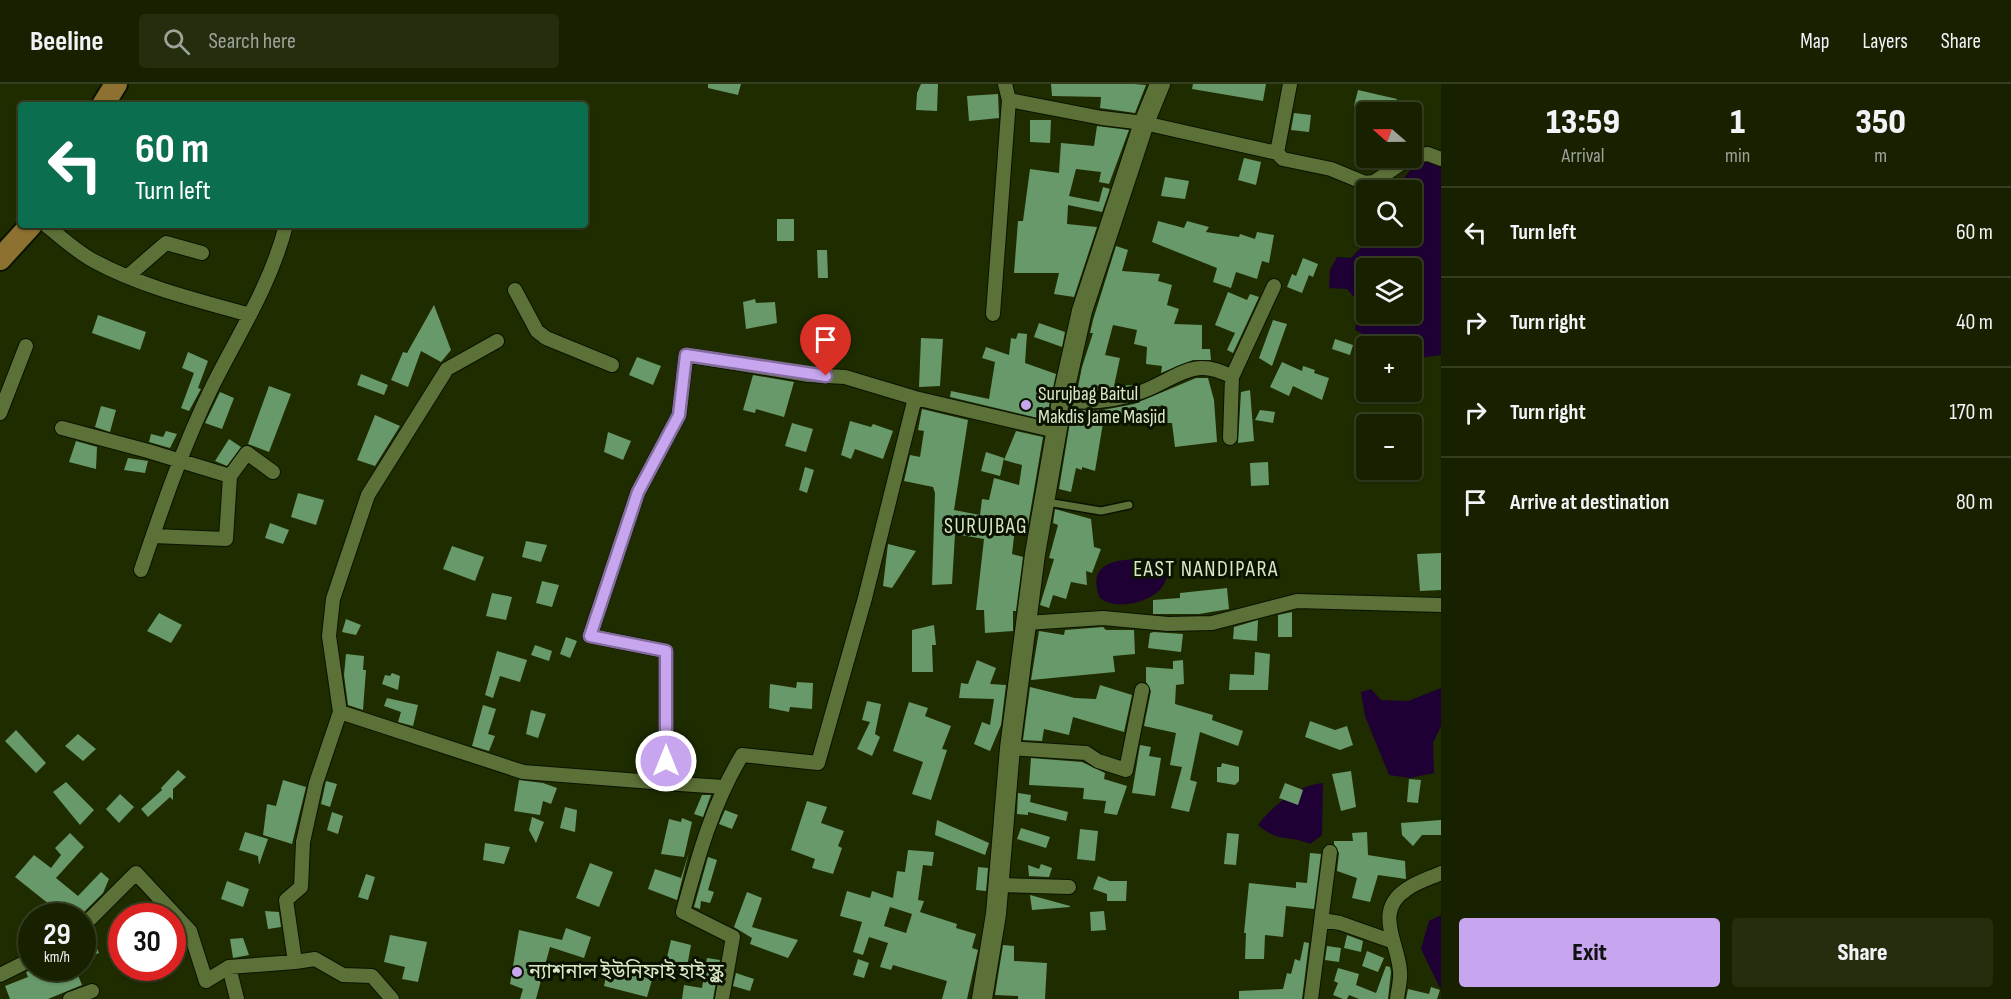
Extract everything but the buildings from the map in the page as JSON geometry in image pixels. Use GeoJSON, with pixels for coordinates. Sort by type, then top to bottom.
{"type":"FeatureCollection","features":[{"type":"Feature","properties":{"kind":"main road"},"geometry":{"type":"LineString","coordinates":[[106,102],[116,84]]}},
{"type":"Feature","properties":{"kind":"main road"},"geometry":{"type":"LineString","coordinates":[[0,259],[28,228]]}},
{"type":"Feature","properties":{"kind":"street"},"geometry":{"type":"LineString","coordinates":[[993,314],[1009,100],[1005,84]]}},
{"type":"Feature","properties":{"kind":"street"},"geometry":{"type":"LineString","coordinates":[[982,999],[999,885],[1010,748],[1026,623],[1056,430],[1082,311],[1144,123],[1160,84]]}},
{"type":"Feature","properties":{"kind":"street"},"geometry":{"type":"LineString","coordinates":[[1277,153],[1290,84]]}},
{"type":"Feature","properties":{"kind":"street"},"geometry":{"type":"LineString","coordinates":[[1009,100],[1102,118],[1144,123],[1277,153],[1283,159],[1331,169],[1365,183],[1374,182],[1394,168]]}},
{"type":"Feature","properties":{"kind":"street"},"geometry":{"type":"LineString","coordinates":[[1422,155],[1428,154],[1441,159]]}},
{"type":"Feature","properties":{"kind":"street"},"geometry":{"type":"LineString","coordinates":[[50,228],[92,260],[128,276],[161,290],[250,315]]}},
{"type":"Feature","properties":{"kind":"street"},"geometry":{"type":"LineString","coordinates":[[141,570],[179,459],[274,265],[285,228]]}},
{"type":"Feature","properties":{"kind":"street"},"geometry":{"type":"LineString","coordinates":[[128,276],[166,243],[202,253]]}},
{"type":"Feature","properties":{"kind":"street"},"geometry":{"type":"LineString","coordinates":[[1230,438],[1232,377],[1274,286]]}},
{"type":"Feature","properties":{"kind":"street"},"geometry":{"type":"LineString","coordinates":[[514,290],[537,331],[546,338],[612,365]]}},
{"type":"Feature","properties":{"kind":"street"},"geometry":{"type":"LineString","coordinates":[[295,962],[286,900],[301,886],[303,842],[314,793],[340,712],[329,636],[333,599],[368,495],[447,369],[497,341]]}},
{"type":"Feature","properties":{"kind":"street"},"geometry":{"type":"LineString","coordinates":[[0,413],[26,346]]}},
{"type":"Feature","properties":{"kind":"street"},"geometry":{"type":"LineString","coordinates":[[666,783],[666,651],[590,636],[638,492],[679,415],[686,355],[808,375],[845,377],[915,398],[1056,430]]}},
{"type":"Feature","properties":{"kind":"street"},"geometry":{"type":"LineString","coordinates":[[1062,400],[1085,403],[1108,400],[1141,392],[1173,376],[1202,367],[1216,369],[1232,377]]}},
{"type":"Feature","properties":{"kind":"street"},"geometry":{"type":"LineString","coordinates":[[722,999],[733,937],[682,912],[701,846],[723,787],[742,756],[818,763],[865,598],[915,398]]}},
{"type":"Feature","properties":{"kind":"street"},"geometry":{"type":"LineString","coordinates":[[62,428],[179,459],[230,476]]}},
{"type":"Feature","properties":{"kind":"street"},"geometry":{"type":"LineString","coordinates":[[153,536],[226,539],[230,476],[247,453],[273,472]]}},
{"type":"Feature","properties":{"kind":"street"},"geometry":{"type":"LineString","coordinates":[[1026,623],[1103,618],[1168,624],[1212,623],[1297,601],[1441,605]]}},
{"type":"Feature","properties":{"kind":"street"},"geometry":{"type":"LineString","coordinates":[[1010,748],[1086,753],[1098,761],[1126,770],[1142,690]]}},
{"type":"Feature","properties":{"kind":"street"},"geometry":{"type":"LineString","coordinates":[[340,712],[523,772],[723,787]]}},
{"type":"Feature","properties":{"kind":"street"},"geometry":{"type":"LineString","coordinates":[[1311,999],[1330,852]]}},
{"type":"Feature","properties":{"kind":"street"},"geometry":{"type":"LineString","coordinates":[[96,913],[136,873],[190,931],[206,981],[229,967],[315,959],[343,975],[372,976],[393,996],[392,999]]}},
{"type":"Feature","properties":{"kind":"street"},"geometry":{"type":"LineString","coordinates":[[1397,999],[1400,971],[1391,941],[1389,911],[1397,897],[1407,888],[1441,873]]}},
{"type":"Feature","properties":{"kind":"street"},"geometry":{"type":"LineString","coordinates":[[999,885],[1069,887]]}},
{"type":"Feature","properties":{"kind":"street"},"geometry":{"type":"LineString","coordinates":[[1322,920],[1340,923],[1391,941]]}},
{"type":"Feature","properties":{"kind":"street"},"geometry":{"type":"LineString","coordinates":[[0,975],[18,966]]}},
{"type":"Feature","properties":{"kind":"street"},"geometry":{"type":"LineString","coordinates":[[229,967],[237,999]]}},
{"type":"Feature","properties":{"kind":"street"},"geometry":{"type":"LineString","coordinates":[[70,999],[92,991]]}},
{"type":"Feature","properties":{"kind":"lane"},"geometry":{"type":"LineString","coordinates":[[1044,501],[1101,511],[1129,505]]}},
{"type":"Feature","properties":{"kind":"shaded area"},"geometry":{"type":"Polygon","coordinates":[[[1427,157],[1441,162],[1441,355],[1422,358],[1422,336],[1367,336],[1355,330],[1356,324],[1422,324],[1422,258],[1356,258],[1356,299],[1347,289],[1329,288],[1330,270],[1337,257],[1351,258],[1362,246],[1422,246],[1422,180],[1403,180],[1412,168],[1422,168],[1422,160],[1427,157]]]}},
{"type":"Feature","properties":{"kind":"shaded area"},"geometry":{"type":"Polygon","coordinates":[[[1132,559],[1162,561],[1167,573],[1165,583],[1158,592],[1135,603],[1110,603],[1100,598],[1096,585],[1098,575],[1103,568],[1111,563],[1132,559]]]}},
{"type":"Feature","properties":{"kind":"shaded area"},"geometry":{"type":"Polygon","coordinates":[[[1441,688],[1441,726],[1433,743],[1434,773],[1410,778],[1389,775],[1365,716],[1361,692],[1371,689],[1381,700],[1408,701],[1441,688]]]}},
{"type":"Feature","properties":{"kind":"shaded area"},"geometry":{"type":"Polygon","coordinates":[[[1323,783],[1322,835],[1310,844],[1272,835],[1258,825],[1287,797],[1304,788],[1323,783]]]}},
{"type":"Feature","properties":{"kind":"shaded area"},"geometry":{"type":"Polygon","coordinates":[[[1441,915],[1441,990],[1421,949],[1429,921],[1441,915]]]}},
{"type":"Feature","properties":{"kind":"place","name":"Surujbag Baitul Makdis Jame Masjid"},"geometry":{"type":"Point","coordinates":[1026,405]}},
{"type":"Feature","properties":{"kind":"place","name":"ন্যাশনাল ইউনিফাই হাই স্কুল"},"geometry":{"type":"Point","coordinates":[517,972]}},
{"type":"Feature","properties":{"kind":"district","name":"SURUJBAG"},"geometry":{"type":"Point","coordinates":[986,526]}},
{"type":"Feature","properties":{"kind":"district","name":"EAST NANDIPARA"},"geometry":{"type":"Point","coordinates":[1206,569]}},
{"type":"Feature","properties":{"kind":"route"},"geometry":{"type":"LineString","coordinates":[[666,761],[666,651],[590,636],[638,492],[679,415],[686,355],[826,376]]}}]}
